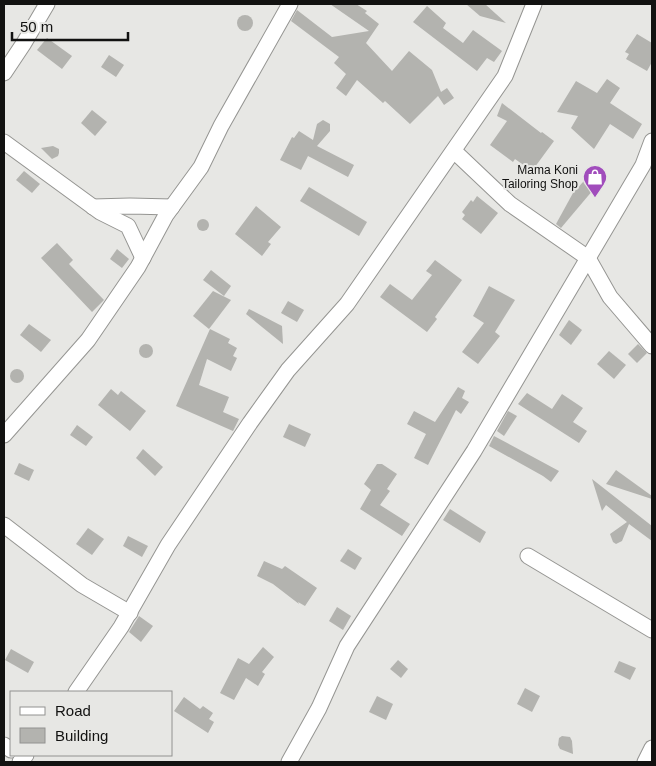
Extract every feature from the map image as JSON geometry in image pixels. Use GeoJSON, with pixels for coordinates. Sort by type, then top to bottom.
{"type":"FeatureCollection","features":[{"type":"Feature","properties":{"kind":"street"},"geometry":{"type":"LineString","coordinates":[[4,73],[47,4]]}},
{"type":"Feature","properties":{"kind":"street"},"geometry":{"type":"LineString","coordinates":[[4,435],[88,340],[143,258],[172,208],[201,168],[221,126],[290,4]]}},
{"type":"Feature","properties":{"kind":"street"},"geometry":{"type":"LineString","coordinates":[[77,691],[130,613],[168,545],[250,423],[288,370],[347,304],[505,76],[534,4]]}},
{"type":"Feature","properties":{"kind":"street"},"geometry":{"type":"LineString","coordinates":[[289,762],[319,708],[348,646],[474,451],[643,165],[652,141]]}},
{"type":"Feature","properties":{"kind":"street"},"geometry":{"type":"LineString","coordinates":[[4,142],[93,207],[128,226],[143,258]]}},
{"type":"Feature","properties":{"kind":"street"},"geometry":{"type":"LineString","coordinates":[[454,151],[510,204],[588,258],[610,297],[652,346]]}},
{"type":"Feature","properties":{"kind":"street"},"geometry":{"type":"LineString","coordinates":[[93,207],[172,208]]}},
{"type":"Feature","properties":{"kind":"street"},"geometry":{"type":"LineString","coordinates":[[4,525],[82,584],[130,613]]}},
{"type":"Feature","properties":{"kind":"street"},"geometry":{"type":"LineString","coordinates":[[528,556],[652,630]]}},
{"type":"Feature","properties":{"kind":"street"},"geometry":{"type":"LineString","coordinates":[[297,762],[298,745]]}},
{"type":"Feature","properties":{"kind":"street"},"geometry":{"type":"LineString","coordinates":[[645,762],[652,748]]}},
{"type":"Feature","properties":{"kind":"building"},"geometry":{"type":"Polygon","coordinates":[[[330,4],[356,4],[367,11],[365,13],[379,24],[366,43],[392,71],[409,51],[432,70],[441,92],[447,88],[454,98],[444,105],[438,96],[410,124],[385,101],[383,103],[357,80],[346,96],[336,88],[346,74],[334,63],[339,57],[291,21],[297,10],[332,37],[369,31],[330,4]]]}},
{"type":"Feature","properties":{"kind":"building"},"geometry":{"type":"Polygon","coordinates":[[[466,4],[485,4],[506,23],[480,16],[466,4]]]}},
{"type":"Feature","properties":{"kind":"building"},"geometry":{"type":"Polygon","coordinates":[[[427,6],[446,23],[443,28],[463,43],[473,30],[502,51],[494,62],[487,58],[477,71],[413,22],[427,6]]]}},
{"type":"Feature","properties":{"kind":"building"},"geometry":{"type":"Polygon","coordinates":[[[242,15],[248,15],[253,20],[251,29],[242,31],[237,26],[237,20],[242,15]]]}},
{"type":"Feature","properties":{"kind":"building"},"geometry":{"type":"Polygon","coordinates":[[[637,34],[652,43],[652,62],[647,71],[626,59],[629,54],[625,52],[637,34]]]}},
{"type":"Feature","properties":{"kind":"building"},"geometry":{"type":"Polygon","coordinates":[[[47,38],[72,56],[62,69],[37,50],[47,38]]]}},
{"type":"Feature","properties":{"kind":"building"},"geometry":{"type":"Polygon","coordinates":[[[109,55],[124,65],[116,77],[101,67],[109,55]]]}},
{"type":"Feature","properties":{"kind":"building"},"geometry":{"type":"Polygon","coordinates":[[[607,79],[620,88],[610,103],[642,124],[633,139],[610,124],[594,149],[571,128],[578,116],[557,112],[576,81],[597,93],[607,79]]]}},
{"type":"Feature","properties":{"kind":"building"},"geometry":{"type":"Polygon","coordinates":[[[502,103],[554,141],[532,171],[515,159],[513,162],[490,145],[507,121],[497,116],[502,103]]]}},
{"type":"Feature","properties":{"kind":"building"},"geometry":{"type":"Polygon","coordinates":[[[92,110],[107,122],[95,136],[81,123],[92,110]]]}},
{"type":"Feature","properties":{"kind":"building"},"geometry":{"type":"Polygon","coordinates":[[[323,120],[330,124],[330,131],[317,146],[354,165],[348,177],[308,156],[301,170],[280,160],[292,137],[294,138],[299,131],[313,140],[317,124],[323,120]]]}},
{"type":"Feature","properties":{"kind":"building"},"geometry":{"type":"Polygon","coordinates":[[[53,146],[59,149],[59,153],[58,156],[52,159],[41,148],[53,146]]]}},
{"type":"Feature","properties":{"kind":"building"},"geometry":{"type":"Polygon","coordinates":[[[594,170],[604,177],[561,228],[556,224],[573,193],[594,170]]]}},
{"type":"Feature","properties":{"kind":"building"},"geometry":{"type":"Polygon","coordinates":[[[24,171],[40,184],[32,193],[16,180],[24,171]]]}},
{"type":"Feature","properties":{"kind":"building"},"geometry":{"type":"Polygon","coordinates":[[[309,187],[367,222],[359,236],[300,201],[309,187]]]}},
{"type":"Feature","properties":{"kind":"building"},"geometry":{"type":"Polygon","coordinates":[[[477,196],[498,213],[481,234],[462,219],[465,215],[462,212],[471,200],[473,202],[477,196]]]}},
{"type":"Feature","properties":{"kind":"building"},"geometry":{"type":"Polygon","coordinates":[[[256,206],[281,227],[268,242],[271,244],[262,256],[235,234],[256,206]]]}},
{"type":"Feature","properties":{"kind":"building"},"geometry":{"type":"Polygon","coordinates":[[[205,219],[208,220],[208,230],[201,231],[198,230],[197,223],[198,220],[205,219]]]}},
{"type":"Feature","properties":{"kind":"building"},"geometry":{"type":"Polygon","coordinates":[[[57,243],[73,260],[69,264],[104,300],[92,312],[41,258],[57,243]]]}},
{"type":"Feature","properties":{"kind":"building"},"geometry":{"type":"Polygon","coordinates":[[[117,249],[129,259],[122,268],[110,259],[117,249]]]}},
{"type":"Feature","properties":{"kind":"building"},"geometry":{"type":"Polygon","coordinates":[[[435,260],[462,280],[435,317],[437,319],[427,332],[380,297],[390,284],[412,300],[432,275],[426,271],[435,260]]]}},
{"type":"Feature","properties":{"kind":"building"},"geometry":{"type":"Polygon","coordinates":[[[211,270],[231,286],[224,296],[203,280],[211,270]]]}},
{"type":"Feature","properties":{"kind":"building"},"geometry":{"type":"Polygon","coordinates":[[[489,286],[515,300],[495,332],[500,336],[478,364],[462,352],[484,323],[473,316],[489,286]]]}},
{"type":"Feature","properties":{"kind":"building"},"geometry":{"type":"Polygon","coordinates":[[[213,291],[231,300],[209,329],[193,316],[213,291]]]}},
{"type":"Feature","properties":{"kind":"building"},"geometry":{"type":"Polygon","coordinates":[[[288,301],[304,310],[297,322],[281,313],[288,301]]]}},
{"type":"Feature","properties":{"kind":"building"},"geometry":{"type":"Polygon","coordinates":[[[249,309],[282,326],[283,344],[246,314],[249,309]]]}},
{"type":"Feature","properties":{"kind":"building"},"geometry":{"type":"Polygon","coordinates":[[[569,320],[582,330],[571,345],[559,335],[569,320]]]}},
{"type":"Feature","properties":{"kind":"building"},"geometry":{"type":"Polygon","coordinates":[[[29,324],[51,340],[41,352],[20,335],[29,324]]]}},
{"type":"Feature","properties":{"kind":"building"},"geometry":{"type":"Polygon","coordinates":[[[210,329],[230,339],[228,343],[237,348],[233,356],[237,358],[231,371],[207,359],[199,385],[229,397],[223,412],[239,419],[233,431],[176,406],[210,329]]]}},
{"type":"Feature","properties":{"kind":"building"},"geometry":{"type":"Polygon","coordinates":[[[146,344],[151,346],[153,351],[151,356],[146,358],[141,356],[139,351],[141,346],[146,344]]]}},
{"type":"Feature","properties":{"kind":"building"},"geometry":{"type":"Polygon","coordinates":[[[638,344],[647,353],[637,363],[628,354],[638,344]]]}},
{"type":"Feature","properties":{"kind":"building"},"geometry":{"type":"Polygon","coordinates":[[[609,351],[626,365],[614,379],[597,364],[609,351]]]}},
{"type":"Feature","properties":{"kind":"building"},"geometry":{"type":"Polygon","coordinates":[[[17,369],[22,371],[24,376],[22,381],[17,383],[12,381],[10,376],[12,371],[17,369]]]}},
{"type":"Feature","properties":{"kind":"building"},"geometry":{"type":"Polygon","coordinates":[[[458,387],[465,391],[462,398],[469,402],[461,414],[456,410],[428,465],[414,458],[426,434],[407,424],[414,411],[435,422],[458,387]]]}},
{"type":"Feature","properties":{"kind":"building"},"geometry":{"type":"Polygon","coordinates":[[[111,389],[118,395],[121,391],[146,411],[130,431],[98,405],[111,389]]]}},
{"type":"Feature","properties":{"kind":"building"},"geometry":{"type":"Polygon","coordinates":[[[527,393],[552,409],[562,394],[583,408],[573,422],[587,431],[579,443],[518,404],[527,393]]]}},
{"type":"Feature","properties":{"kind":"building"},"geometry":{"type":"Polygon","coordinates":[[[508,411],[517,416],[504,436],[497,431],[508,411]]]}},
{"type":"Feature","properties":{"kind":"building"},"geometry":{"type":"Polygon","coordinates":[[[289,424],[311,434],[305,447],[283,437],[289,424]]]}},
{"type":"Feature","properties":{"kind":"building"},"geometry":{"type":"Polygon","coordinates":[[[77,425],[93,437],[86,446],[70,435],[77,425]]]}},
{"type":"Feature","properties":{"kind":"building"},"geometry":{"type":"Polygon","coordinates":[[[494,436],[559,471],[551,482],[489,446],[494,436]]]}},
{"type":"Feature","properties":{"kind":"building"},"geometry":{"type":"Polygon","coordinates":[[[143,449],[163,467],[155,476],[136,458],[143,449]]]}},
{"type":"Feature","properties":{"kind":"building"},"geometry":{"type":"Polygon","coordinates":[[[19,463],[34,470],[29,481],[14,474],[19,463]]]}},
{"type":"Feature","properties":{"kind":"building"},"geometry":{"type":"Polygon","coordinates":[[[377,464],[382,464],[397,474],[387,489],[390,491],[380,505],[410,524],[402,536],[360,509],[371,490],[364,484],[377,464]]]}},
{"type":"Feature","properties":{"kind":"building"},"geometry":{"type":"Polygon","coordinates":[[[616,470],[652,496],[652,499],[606,484],[616,470]]]}},
{"type":"Feature","properties":{"kind":"building"},"geometry":{"type":"Polygon","coordinates":[[[592,479],[652,526],[652,541],[629,524],[622,541],[616,544],[613,542],[610,534],[627,522],[606,505],[602,511],[592,479]]]}},
{"type":"Feature","properties":{"kind":"building"},"geometry":{"type":"Polygon","coordinates":[[[450,509],[486,532],[480,543],[443,520],[450,509]]]}},
{"type":"Feature","properties":{"kind":"building"},"geometry":{"type":"Polygon","coordinates":[[[88,528],[104,539],[92,555],[76,544],[88,528]]]}},
{"type":"Feature","properties":{"kind":"building"},"geometry":{"type":"Polygon","coordinates":[[[128,536],[148,546],[142,557],[123,546],[128,536]]]}},
{"type":"Feature","properties":{"kind":"building"},"geometry":{"type":"Polygon","coordinates":[[[348,549],[362,558],[355,570],[340,561],[348,549]]]}},
{"type":"Feature","properties":{"kind":"building"},"geometry":{"type":"Polygon","coordinates":[[[264,561],[282,569],[285,566],[317,588],[305,606],[298,602],[299,604],[273,584],[257,576],[264,561]]]}},
{"type":"Feature","properties":{"kind":"building"},"geometry":{"type":"Polygon","coordinates":[[[337,607],[351,616],[343,630],[329,621],[337,607]]]}},
{"type":"Feature","properties":{"kind":"building"},"geometry":{"type":"Polygon","coordinates":[[[139,616],[153,626],[141,642],[129,632],[139,616]]]}},
{"type":"Feature","properties":{"kind":"building"},"geometry":{"type":"Polygon","coordinates":[[[263,647],[274,657],[262,672],[265,674],[258,686],[246,678],[234,700],[220,693],[238,658],[249,664],[263,647]]]}},
{"type":"Feature","properties":{"kind":"building"},"geometry":{"type":"Polygon","coordinates":[[[11,649],[34,662],[28,673],[5,660],[11,649]]]}},
{"type":"Feature","properties":{"kind":"building"},"geometry":{"type":"Polygon","coordinates":[[[398,660],[408,669],[401,678],[390,669],[398,660]]]}},
{"type":"Feature","properties":{"kind":"building"},"geometry":{"type":"Polygon","coordinates":[[[619,661],[636,668],[630,680],[614,672],[619,661]]]}},
{"type":"Feature","properties":{"kind":"building"},"geometry":{"type":"Polygon","coordinates":[[[525,688],[540,696],[532,712],[517,704],[525,688]]]}},
{"type":"Feature","properties":{"kind":"building"},"geometry":{"type":"Polygon","coordinates":[[[377,696],[393,704],[386,720],[369,712],[377,696]]]}},
{"type":"Feature","properties":{"kind":"building"},"geometry":{"type":"Polygon","coordinates":[[[184,697],[200,709],[203,706],[213,713],[209,719],[214,722],[208,733],[174,711],[184,697]]]}},
{"type":"Feature","properties":{"kind":"building"},"geometry":{"type":"Polygon","coordinates":[[[562,736],[570,737],[573,754],[560,749],[558,745],[559,738],[562,736]]]}},
{"type":"Feature","properties":{"kind":"place","name":"Mama Koni Tailoring Shop"},"geometry":{"type":"Point","coordinates":[595,198]}}]}
